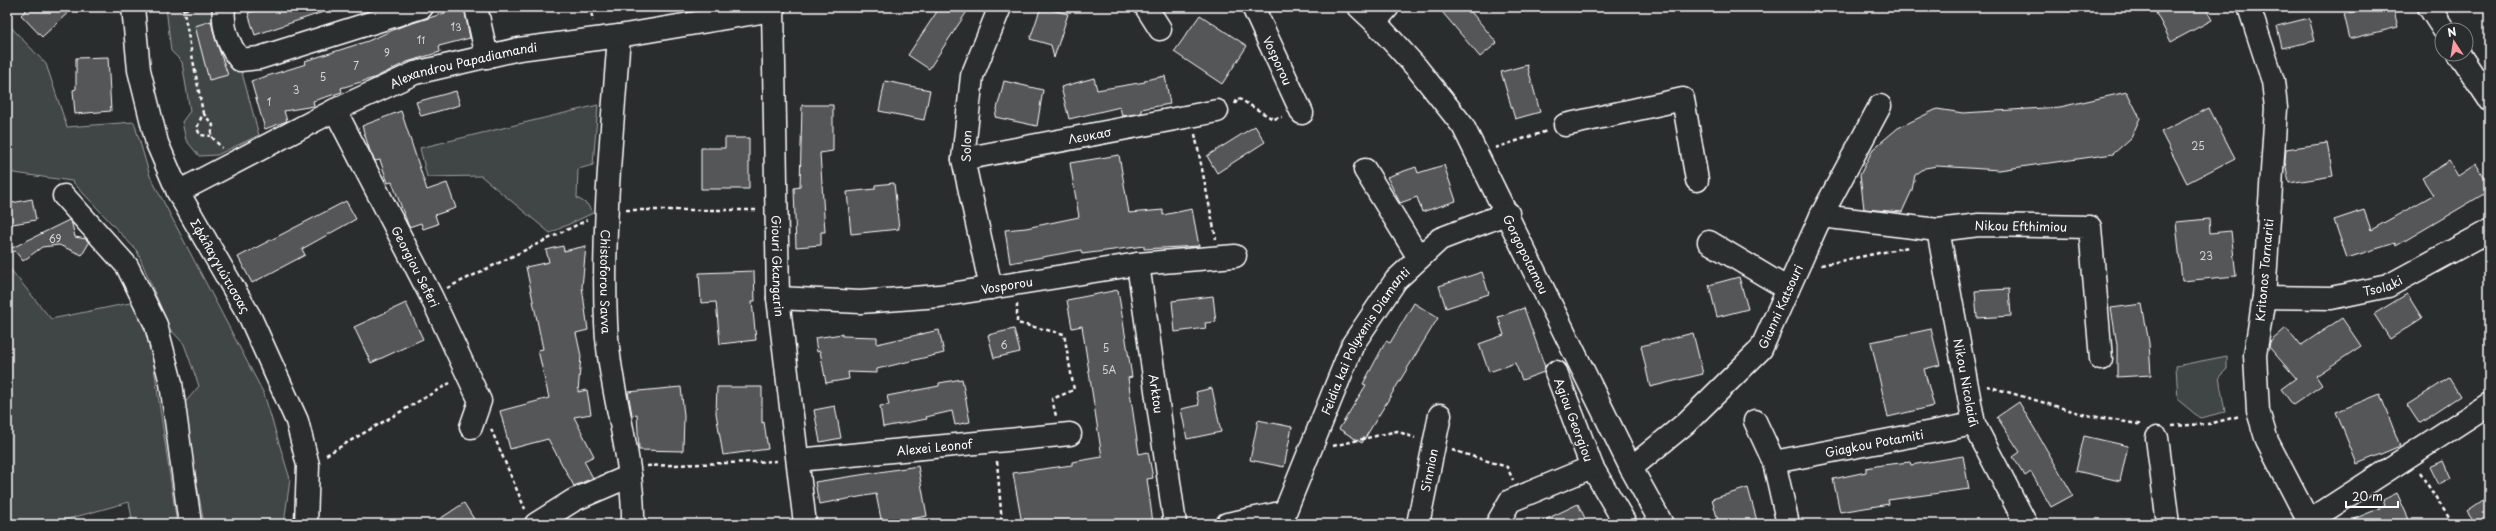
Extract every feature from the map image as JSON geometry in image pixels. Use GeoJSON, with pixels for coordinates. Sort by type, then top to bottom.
{"type":"FeatureCollection","features":[{"type":"Feature","properties":{"kind":"street","name":"Σφάλαγγιώτισσας"},"geometry":{"type":"LineString","coordinates":[[133,7],[139,70],[157,143],[178,192],[250,317],[297,421],[308,465],[306,524]]}},
{"type":"Feature","properties":{"kind":"street"},"geometry":{"type":"LineString","coordinates":[[224,7],[222,21],[233,50],[240,60],[259,58],[422,7]]}},
{"type":"Feature","properties":{"kind":"street"},"geometry":{"type":"LineString","coordinates":[[476,7],[487,57]]}},
{"type":"Feature","properties":{"kind":"street","name":"Solon"},"geometry":{"type":"LineString","coordinates":[[991,288],[963,159],[972,76],[1000,7]]}},
{"type":"Feature","properties":{"kind":"street"},"geometry":{"type":"LineString","coordinates":[[1146,7],[1160,29]]}},
{"type":"Feature","properties":{"kind":"street","name":"Vosporou"},"geometry":{"type":"LineString","coordinates":[[1254,7],[1302,113]]}},
{"type":"Feature","properties":{"kind":"street","name":"Gorgopotamou"},"geometry":{"type":"LineString","coordinates":[[1359,7],[1382,14],[1417,68],[1463,126],[1508,213],[1631,468],[1662,524]]}},
{"type":"Feature","properties":{"kind":"street","name":"Kritonos Tornariti"},"geometry":{"type":"LineString","coordinates":[[2249,7],[2273,81],[2276,108],[2264,297],[2255,355],[2258,411],[2267,441],[2309,523]]}},
{"type":"Feature","properties":{"kind":"street"},"geometry":{"type":"LineString","coordinates":[[2429,7],[2439,22]]}},
{"type":"Feature","properties":{"kind":"street","name":"Alexandrou Papadiamandi"},"geometry":{"type":"LineString","coordinates":[[178,192],[335,110],[415,73],[519,49],[619,36],[773,8]]}},
{"type":"Feature","properties":{"kind":"street","name":"Giouri Gkangarin"},"geometry":{"type":"LineString","coordinates":[[773,8],[774,209],[778,298],[805,524]]}},
{"type":"Feature","properties":{"kind":"street","name":"Chistoforou Savva"},"geometry":{"type":"LineString","coordinates":[[619,36],[607,210],[606,324],[612,379],[629,471],[633,524]]}},
{"type":"Feature","properties":{"kind":"street"},"geometry":{"type":"LineString","coordinates":[[2464,62],[2489,99]]}},
{"type":"Feature","properties":{"kind":"street"},"geometry":{"type":"LineString","coordinates":[[1565,125],[1683,99],[1697,180]]}},
{"type":"Feature","properties":{"kind":"street","name":"Gianni Katsouri"},"geometry":{"type":"LineString","coordinates":[[1631,468],[1686,423],[1761,350],[1821,216],[1880,106]]}},
{"type":"Feature","properties":{"kind":"street","name":"Georgiou Seferi"},"geometry":{"type":"LineString","coordinates":[[335,110],[431,296],[480,401]]}},
{"type":"Feature","properties":{"kind":"street","name":"Λευκασ"},"geometry":{"type":"LineString","coordinates":[[963,159],[1217,111]]}},
{"type":"Feature","properties":{"kind":"street"},"geometry":{"type":"LineString","coordinates":[[1365,170],[1419,258]]}},
{"type":"Feature","properties":{"kind":"street"},"geometry":{"type":"LineString","coordinates":[[64,196],[128,266],[156,325],[171,383],[190,524]]}},
{"type":"Feature","properties":{"kind":"street","name":"Feidia kai Polyxenis Diamanti"},"geometry":{"type":"LineString","coordinates":[[1284,518],[1352,344],[1396,280],[1440,239],[1508,213]]}},
{"type":"Feature","properties":{"kind":"street","name":"Nikou Efthimiou"},"geometry":{"type":"LineString","coordinates":[[1821,216],[1938,230],[1979,225],[2090,227],[2101,359]]}},
{"type":"Feature","properties":{"kind":"street","name":"Nikou Nicolaidi"},"geometry":{"type":"LineString","coordinates":[[1938,230],[1974,424],[2026,524]]}},
{"type":"Feature","properties":{"kind":"street","name":"Tsolaki"},"geometry":{"type":"LineString","coordinates":[[2264,297],[2331,298],[2388,286],[2489,231]]}},
{"type":"Feature","properties":{"kind":"street"},"geometry":{"type":"LineString","coordinates":[[1709,242],[1792,280]]}},
{"type":"Feature","properties":{"kind":"street","name":"Vosporou"},"geometry":{"type":"LineString","coordinates":[[778,298],[860,302],[938,296],[1016,285],[1138,264],[1228,257]]}},
{"type":"Feature","properties":{"kind":"street","name":"Arktou"},"geometry":{"type":"LineString","coordinates":[[1138,264],[1175,524]]}},
{"type":"Feature","properties":{"kind":"street","name":"Agiou Georgiou"},"geometry":{"type":"LineString","coordinates":[[1556,372],[1592,467],[1626,523]]}},
{"type":"Feature","properties":{"kind":"street"},"geometry":{"type":"LineString","coordinates":[[471,427],[480,401]]}},
{"type":"Feature","properties":{"kind":"street"},"geometry":{"type":"LineString","coordinates":[[2309,523],[2489,404]]}},
{"type":"Feature","properties":{"kind":"street","name":"Sinnion"},"geometry":{"type":"LineString","coordinates":[[1418,524],[1440,415]]}},
{"type":"Feature","properties":{"kind":"street"},"geometry":{"type":"LineString","coordinates":[[1755,421],[1774,462],[1788,524]]}},
{"type":"Feature","properties":{"kind":"street","name":"Giagkou Potamiti"},"geometry":{"type":"LineString","coordinates":[[1774,462],[1974,424]]}},
{"type":"Feature","properties":{"kind":"street"},"geometry":{"type":"LineString","coordinates":[[2156,430],[2168,524]]}},
{"type":"Feature","properties":{"kind":"street","name":"Alexei Leonof"},"geometry":{"type":"LineString","coordinates":[[798,460],[1066,435]]}},
{"type":"Feature","properties":{"kind":"street","name":"Agiou Georgiou"},"geometry":{"type":"LineString","coordinates":[[1497,524],[1510,501],[1592,467]]}},
{"type":"Feature","properties":{"kind":"street"},"geometry":{"type":"LineString","coordinates":[[532,520],[629,471]]}},
{"type":"Feature","properties":{"kind":"street"},"geometry":{"type":"LineString","coordinates":[[1227,524],[1284,518]]}},
{"type":"Feature","properties":{"kind":"path"},"geometry":{"type":"LineString","coordinates":[[184,7],[186,10],[203,113],[213,125],[211,136]]}},
{"type":"Feature","properties":{"kind":"path"},"geometry":{"type":"LineString","coordinates":[[186,10],[189,7]]}},
{"type":"Feature","properties":{"kind":"path"},"geometry":{"type":"LineString","coordinates":[[1217,111],[1235,105],[1238,98],[1273,119],[1302,113]]}},
{"type":"Feature","properties":{"kind":"path"},"geometry":{"type":"LineString","coordinates":[[203,113],[197,128],[200,135],[211,136],[225,151]]}},
{"type":"Feature","properties":{"kind":"path"},"geometry":{"type":"LineString","coordinates":[[1191,116],[1228,257]]}},
{"type":"Feature","properties":{"kind":"path"},"geometry":{"type":"LineString","coordinates":[[1515,141],[1565,125]]}},
{"type":"Feature","properties":{"kind":"path"},"geometry":{"type":"LineString","coordinates":[[431,296],[607,210],[774,209]]}},
{"type":"Feature","properties":{"kind":"path"},"geometry":{"type":"LineString","coordinates":[[1792,280],[1909,247]]}},
{"type":"Feature","properties":{"kind":"path"},"geometry":{"type":"LineString","coordinates":[[1016,285],[1017,323],[1064,334],[1074,390],[1052,399],[1066,435]]}},
{"type":"Feature","properties":{"kind":"path"},"geometry":{"type":"LineString","coordinates":[[308,465],[467,374]]}},
{"type":"Feature","properties":{"kind":"path"},"geometry":{"type":"LineString","coordinates":[[1966,380],[2086,415],[2156,430],[2209,424],[2258,411]]}},
{"type":"Feature","properties":{"kind":"path"},"geometry":{"type":"LineString","coordinates":[[480,401],[532,520]]}},
{"type":"Feature","properties":{"kind":"path"},"geometry":{"type":"LineString","coordinates":[[996,442],[1002,524]]}},
{"type":"Feature","properties":{"kind":"path"},"geometry":{"type":"LineString","coordinates":[[2409,456],[2453,524]]}},
{"type":"Feature","properties":{"kind":"path"},"geometry":{"type":"LineString","coordinates":[[629,471],[798,460]]}},
{"type":"Feature","properties":{"kind":"shaded area"},"geometry":{"type":"Polygon","coordinates":[[[166,7],[216,7],[239,62],[259,135],[217,155],[199,156],[186,140],[182,122],[190,111],[182,62],[171,51],[166,7]]]}},
{"type":"Feature","properties":{"kind":"shaded area"},"geometry":{"type":"Polygon","coordinates":[[[7,23],[46,64],[67,127],[134,122],[150,176],[264,394],[290,479],[284,524],[204,524],[183,405],[199,386],[184,344],[170,329],[137,251],[72,181],[7,172],[7,23]]]}},
{"type":"Feature","properties":{"kind":"shaded area"},"geometry":{"type":"Polygon","coordinates":[[[598,105],[593,165],[578,169],[577,198],[587,204],[593,213],[550,233],[481,176],[427,177],[420,148],[598,105]]]}},
{"type":"Feature","properties":{"kind":"shaded area"},"geometry":{"type":"Polygon","coordinates":[[[7,265],[51,319],[135,302],[151,347],[177,524],[133,524],[129,502],[50,524],[7,524],[7,265]]]}},
{"type":"Feature","properties":{"kind":"shaded area"},"geometry":{"type":"Polygon","coordinates":[[[2227,356],[2227,369],[2219,377],[2225,412],[2200,418],[2178,400],[2176,366],[2227,356]]]}},
{"type":"Feature","properties":{"kind":"building"},"geometry":{"type":"Polygon","coordinates":[[[29,7],[74,7],[42,37],[21,15],[29,7]]]}},
{"type":"Feature","properties":{"kind":"building"},"geometry":{"type":"Polygon","coordinates":[[[267,7],[329,7],[329,10],[255,35],[248,13],[267,7]]]}},
{"type":"Feature","properties":{"kind":"building"},"geometry":{"type":"Polygon","coordinates":[[[464,7],[470,38],[439,46],[440,52],[407,62],[374,78],[341,88],[342,92],[313,101],[314,106],[284,111],[287,121],[265,129],[251,81],[306,64],[305,61],[368,41],[400,27],[464,7]]]}},
{"type":"Feature","properties":{"kind":"building"},"geometry":{"type":"Polygon","coordinates":[[[940,7],[970,7],[929,69],[908,55],[940,7]]]}},
{"type":"Feature","properties":{"kind":"building"},"geometry":{"type":"Polygon","coordinates":[[[1041,7],[1068,14],[1054,58],[1051,45],[1030,39],[1041,7]]]}},
{"type":"Feature","properties":{"kind":"building"},"geometry":{"type":"Polygon","coordinates":[[[1438,7],[1467,7],[1497,43],[1480,57],[1438,7]]]}},
{"type":"Feature","properties":{"kind":"building"},"geometry":{"type":"Polygon","coordinates":[[[2153,7],[2205,7],[2212,20],[2171,42],[2153,7]]]}},
{"type":"Feature","properties":{"kind":"building"},"geometry":{"type":"Polygon","coordinates":[[[2375,7],[2393,7],[2398,27],[2350,39],[2344,14],[2375,7]]]}},
{"type":"Feature","properties":{"kind":"building"},"geometry":{"type":"Polygon","coordinates":[[[1200,15],[1247,46],[1222,84],[1174,52],[1200,15]]]}},
{"type":"Feature","properties":{"kind":"building"},"geometry":{"type":"Polygon","coordinates":[[[2309,18],[2315,41],[2282,48],[2277,26],[2309,18]]]}},
{"type":"Feature","properties":{"kind":"building"},"geometry":{"type":"Polygon","coordinates":[[[211,21],[215,38],[228,75],[209,80],[195,26],[211,21]]]}},
{"type":"Feature","properties":{"kind":"building"},"geometry":{"type":"Polygon","coordinates":[[[108,57],[111,111],[75,114],[73,90],[76,89],[76,58],[108,57]]]}},
{"type":"Feature","properties":{"kind":"building"},"geometry":{"type":"Polygon","coordinates":[[[1527,65],[1540,112],[1515,119],[1501,72],[1527,65]]]}},
{"type":"Feature","properties":{"kind":"building"},"geometry":{"type":"Polygon","coordinates":[[[1165,76],[1170,104],[1141,109],[1142,113],[1122,116],[1120,107],[1069,119],[1061,87],[1094,78],[1097,90],[1145,82],[1145,80],[1165,76]]]}},
{"type":"Feature","properties":{"kind":"building"},"geometry":{"type":"Polygon","coordinates":[[[885,81],[930,90],[924,120],[879,111],[885,81]]]}},
{"type":"Feature","properties":{"kind":"building"},"geometry":{"type":"Polygon","coordinates":[[[1004,81],[1043,90],[1037,126],[995,117],[1004,81]]]}},
{"type":"Feature","properties":{"kind":"building"},"geometry":{"type":"Polygon","coordinates":[[[456,91],[460,105],[421,116],[416,102],[456,91]]]}},
{"type":"Feature","properties":{"kind":"building"},"geometry":{"type":"Polygon","coordinates":[[[2127,92],[2140,118],[2131,138],[2113,154],[1999,170],[1937,166],[1925,168],[1915,175],[1912,190],[1902,212],[1864,209],[1860,175],[1873,149],[1898,128],[1937,109],[1963,113],[2060,107],[2127,92]]]}},
{"type":"Feature","properties":{"kind":"building"},"geometry":{"type":"Polygon","coordinates":[[[802,105],[833,105],[833,151],[820,153],[825,232],[821,232],[821,245],[796,247],[794,188],[800,187],[802,105]]]}},
{"type":"Feature","properties":{"kind":"building"},"geometry":{"type":"Polygon","coordinates":[[[2209,108],[2235,158],[2187,183],[2161,132],[2209,108]]]}},
{"type":"Feature","properties":{"kind":"building"},"geometry":{"type":"Polygon","coordinates":[[[401,111],[427,190],[447,183],[456,208],[435,215],[438,224],[423,229],[421,223],[409,227],[392,182],[388,183],[380,160],[375,161],[370,151],[362,126],[401,111]]]}},
{"type":"Feature","properties":{"kind":"building"},"geometry":{"type":"Polygon","coordinates":[[[1255,126],[1265,142],[1217,173],[1207,156],[1255,126]]]}},
{"type":"Feature","properties":{"kind":"building"},"geometry":{"type":"Polygon","coordinates":[[[725,138],[749,138],[749,189],[701,189],[701,148],[725,148],[725,138]]]}},
{"type":"Feature","properties":{"kind":"building"},"geometry":{"type":"Polygon","coordinates":[[[2327,143],[2333,176],[2289,183],[2285,162],[2286,149],[2327,143]]]}},
{"type":"Feature","properties":{"kind":"building"},"geometry":{"type":"Polygon","coordinates":[[[1119,155],[1129,213],[1163,210],[1163,215],[1192,209],[1199,246],[1144,249],[1144,246],[1082,254],[1081,250],[1010,263],[1005,230],[1026,228],[1079,217],[1070,163],[1119,155]]]}},
{"type":"Feature","properties":{"kind":"building"},"geometry":{"type":"Polygon","coordinates":[[[2449,161],[2458,176],[2476,164],[2489,184],[2489,191],[2396,246],[2395,243],[2347,258],[2334,220],[2364,210],[2371,230],[2433,195],[2422,178],[2449,161]]]}},
{"type":"Feature","properties":{"kind":"building"},"geometry":{"type":"Polygon","coordinates":[[[1444,165],[1456,201],[1422,212],[1417,197],[1400,203],[1387,177],[1416,167],[1418,173],[1444,165]]]}},
{"type":"Feature","properties":{"kind":"building"},"geometry":{"type":"Polygon","coordinates":[[[894,183],[899,229],[851,234],[847,192],[875,189],[875,185],[894,183]]]}},
{"type":"Feature","properties":{"kind":"building"},"geometry":{"type":"Polygon","coordinates":[[[32,199],[36,220],[7,225],[7,204],[32,199]]]}},
{"type":"Feature","properties":{"kind":"building"},"geometry":{"type":"Polygon","coordinates":[[[346,201],[356,219],[302,249],[305,255],[252,283],[238,257],[346,201]]]}},
{"type":"Feature","properties":{"kind":"building"},"geometry":{"type":"Polygon","coordinates":[[[2209,219],[2210,233],[2231,231],[2236,276],[2182,281],[2176,222],[2209,219]]]}},
{"type":"Feature","properties":{"kind":"building"},"geometry":{"type":"Polygon","coordinates":[[[69,220],[72,224],[75,237],[86,239],[89,243],[82,255],[59,245],[42,247],[23,261],[15,251],[10,252],[10,249],[69,220]]]}},
{"type":"Feature","properties":{"kind":"building"},"geometry":{"type":"Polygon","coordinates":[[[563,246],[564,251],[586,246],[582,287],[588,330],[576,333],[581,356],[578,392],[587,390],[591,414],[574,417],[594,456],[584,461],[593,478],[574,486],[548,439],[510,449],[500,411],[549,398],[538,350],[543,349],[526,267],[549,262],[546,250],[563,246]]]}},
{"type":"Feature","properties":{"kind":"building"},"geometry":{"type":"Polygon","coordinates":[[[754,271],[755,301],[752,301],[756,340],[720,344],[716,302],[701,303],[699,273],[754,271]]]}},
{"type":"Feature","properties":{"kind":"building"},"geometry":{"type":"Polygon","coordinates":[[[1482,272],[1489,294],[1446,308],[1439,286],[1482,272]]]}},
{"type":"Feature","properties":{"kind":"building"},"geometry":{"type":"Polygon","coordinates":[[[1739,277],[1748,309],[1717,317],[1709,285],[1739,277]]]}},
{"type":"Feature","properties":{"kind":"building"},"geometry":{"type":"Polygon","coordinates":[[[2009,289],[2011,316],[1977,318],[1975,291],[2009,289]]]}},
{"type":"Feature","properties":{"kind":"building"},"geometry":{"type":"Polygon","coordinates":[[[1118,290],[1132,377],[1128,378],[1139,454],[1148,452],[1153,478],[1147,479],[1153,523],[1022,524],[1013,473],[1072,465],[1072,462],[1102,457],[1082,326],[1072,328],[1067,300],[1118,290]]]}},
{"type":"Feature","properties":{"kind":"building"},"geometry":{"type":"Polygon","coordinates":[[[2407,294],[2422,318],[2390,339],[2374,314],[2407,294]]]}},
{"type":"Feature","properties":{"kind":"building"},"geometry":{"type":"Polygon","coordinates":[[[1213,296],[1216,322],[1205,323],[1206,328],[1175,332],[1172,301],[1213,296]]]}},
{"type":"Feature","properties":{"kind":"building"},"geometry":{"type":"Polygon","coordinates":[[[406,303],[423,339],[371,363],[354,327],[406,303]]]}},
{"type":"Feature","properties":{"kind":"building"},"geometry":{"type":"Polygon","coordinates":[[[1414,303],[1438,318],[1362,443],[1339,429],[1366,385],[1363,384],[1386,341],[1390,343],[1414,303]]]}},
{"type":"Feature","properties":{"kind":"building"},"geometry":{"type":"Polygon","coordinates":[[[2142,304],[2149,343],[2151,375],[2117,377],[2117,345],[2111,308],[2142,304]]]}},
{"type":"Feature","properties":{"kind":"building"},"geometry":{"type":"Polygon","coordinates":[[[1524,308],[1545,367],[1544,372],[1522,380],[1515,363],[1489,372],[1479,344],[1504,335],[1498,317],[1524,308]]]}},
{"type":"Feature","properties":{"kind":"building"},"geometry":{"type":"Polygon","coordinates":[[[2342,318],[2361,346],[2316,376],[2322,385],[2293,405],[2281,389],[2296,378],[2269,347],[2270,342],[2286,328],[2300,346],[2342,318]]]}},
{"type":"Feature","properties":{"kind":"building"},"geometry":{"type":"Polygon","coordinates":[[[1014,329],[1020,352],[994,358],[988,335],[1014,329]]]}},
{"type":"Feature","properties":{"kind":"building"},"geometry":{"type":"Polygon","coordinates":[[[1931,329],[1940,365],[1924,369],[1934,406],[1888,417],[1871,342],[1931,329]]]}},
{"type":"Feature","properties":{"kind":"building"},"geometry":{"type":"Polygon","coordinates":[[[939,330],[944,353],[877,369],[877,373],[848,372],[849,379],[826,383],[820,351],[817,352],[815,338],[842,334],[842,336],[877,337],[877,344],[939,330]]]}},
{"type":"Feature","properties":{"kind":"building"},"geometry":{"type":"Polygon","coordinates":[[[1693,333],[1703,374],[1650,387],[1641,346],[1693,333]]]}},
{"type":"Feature","properties":{"kind":"building"},"geometry":{"type":"Polygon","coordinates":[[[2449,378],[2460,396],[2419,423],[2407,405],[2449,378]]]}},
{"type":"Feature","properties":{"kind":"building"},"geometry":{"type":"Polygon","coordinates":[[[962,379],[970,422],[955,425],[952,411],[926,417],[927,419],[883,427],[880,406],[889,405],[887,396],[939,386],[939,383],[962,379]]]}},
{"type":"Feature","properties":{"kind":"building"},"geometry":{"type":"Polygon","coordinates":[[[681,387],[684,416],[683,451],[639,450],[637,414],[632,415],[628,392],[681,387]]]}},
{"type":"Feature","properties":{"kind":"building"},"geometry":{"type":"Polygon","coordinates":[[[717,387],[762,387],[762,423],[764,422],[768,449],[723,455],[716,413],[717,387]]]}},
{"type":"Feature","properties":{"kind":"building"},"geometry":{"type":"Polygon","coordinates":[[[1212,388],[1221,432],[1187,439],[1181,409],[1199,405],[1196,392],[1212,388]]]}},
{"type":"Feature","properties":{"kind":"building"},"geometry":{"type":"Polygon","coordinates":[[[2380,394],[2400,446],[2357,464],[2336,412],[2380,394]]]}},
{"type":"Feature","properties":{"kind":"building"},"geometry":{"type":"Polygon","coordinates":[[[2019,402],[2073,495],[2051,507],[2031,472],[2025,476],[2013,457],[2020,452],[1997,417],[2019,402]]]}},
{"type":"Feature","properties":{"kind":"building"},"geometry":{"type":"Polygon","coordinates":[[[835,406],[841,438],[820,442],[814,410],[835,406]]]}},
{"type":"Feature","properties":{"kind":"building"},"geometry":{"type":"Polygon","coordinates":[[[1258,420],[1292,427],[1284,467],[1250,460],[1258,420]]]}},
{"type":"Feature","properties":{"kind":"building"},"geometry":{"type":"Polygon","coordinates":[[[2084,436],[2128,446],[2120,481],[2076,471],[2084,436]]]}},
{"type":"Feature","properties":{"kind":"building"},"geometry":{"type":"Polygon","coordinates":[[[1963,456],[1969,489],[1888,500],[1889,504],[1840,512],[1833,479],[1866,472],[1866,468],[1882,465],[1910,462],[1911,465],[1963,456]]]}},
{"type":"Feature","properties":{"kind":"building"},"geometry":{"type":"Polygon","coordinates":[[[2443,461],[2451,479],[2439,485],[2430,467],[2443,461]]]}},
{"type":"Feature","properties":{"kind":"building"},"geometry":{"type":"Polygon","coordinates":[[[918,466],[927,516],[882,524],[876,494],[819,504],[815,482],[918,466]]]}},
{"type":"Feature","properties":{"kind":"building"},"geometry":{"type":"Polygon","coordinates":[[[1748,488],[1757,521],[1746,524],[1719,524],[1712,499],[1748,488]]]}},
{"type":"Feature","properties":{"kind":"building"},"geometry":{"type":"Polygon","coordinates":[[[2397,493],[2411,524],[2342,524],[2385,506],[2383,500],[2397,493]]]}},
{"type":"Feature","properties":{"kind":"building"},"geometry":{"type":"Polygon","coordinates":[[[2489,496],[2489,524],[2476,524],[2467,511],[2489,496]]]}},
{"type":"Feature","properties":{"kind":"building"},"geometry":{"type":"Polygon","coordinates":[[[464,503],[477,524],[432,524],[464,503]]]}},
{"type":"Feature","properties":{"kind":"building"},"geometry":{"type":"Polygon","coordinates":[[[1578,504],[1588,524],[1536,524],[1578,504]]]}}]}
